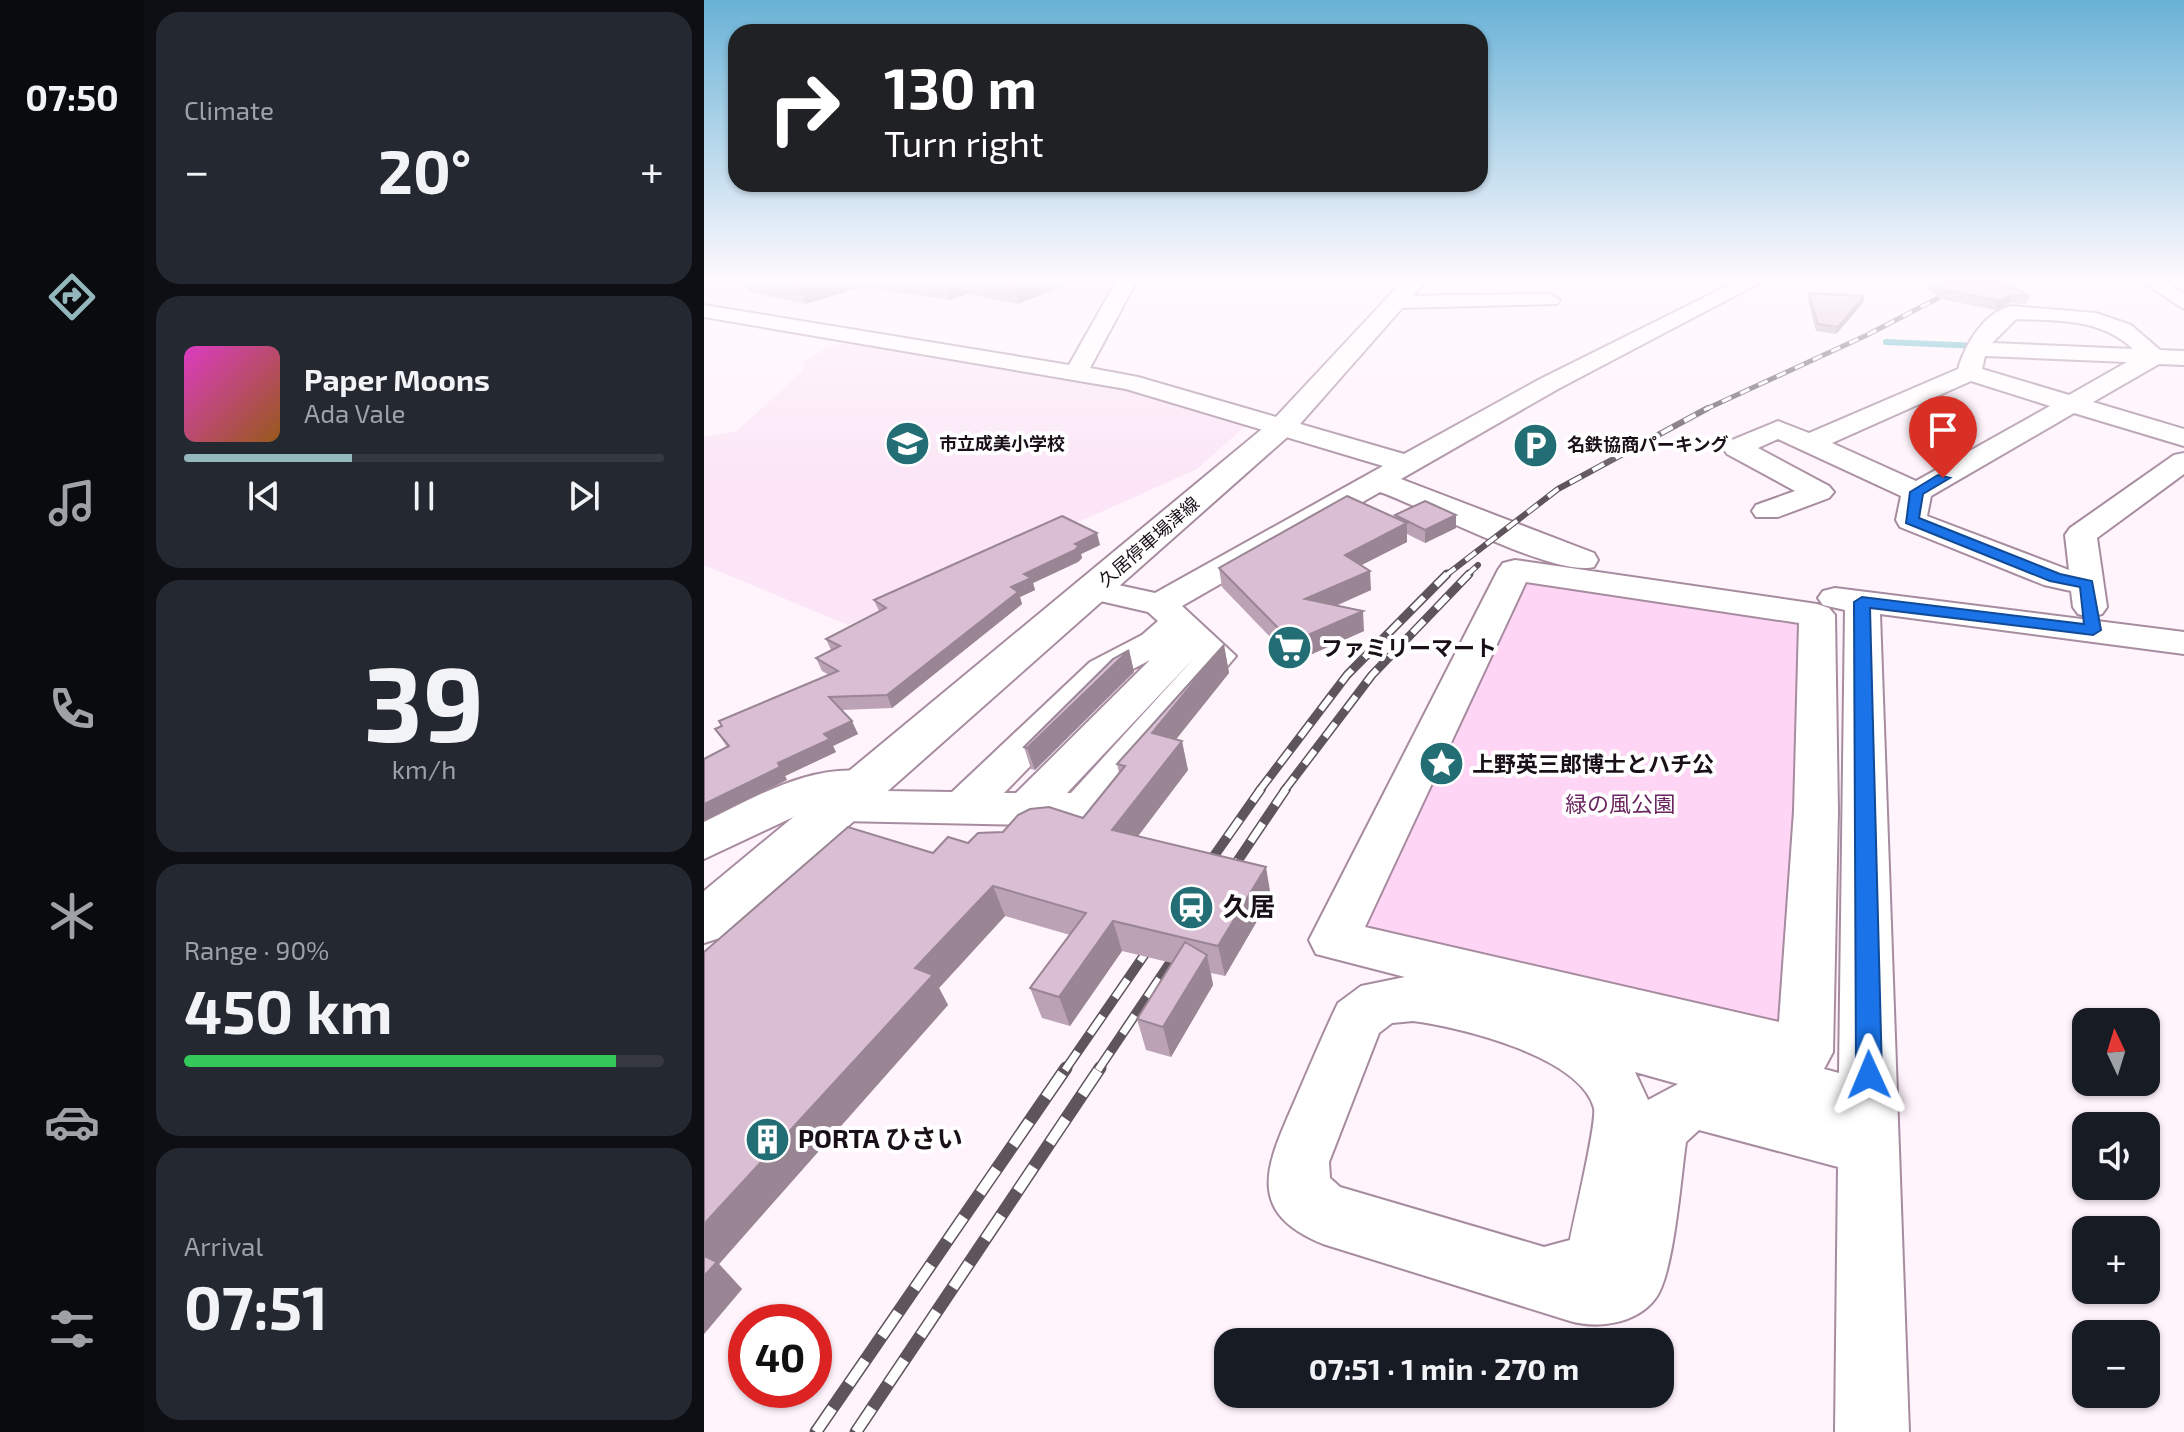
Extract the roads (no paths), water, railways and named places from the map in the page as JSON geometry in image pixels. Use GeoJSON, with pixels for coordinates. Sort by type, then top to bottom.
{"type":"FeatureCollection","features":[{"type":"Feature","properties":{"kind":"main road","name":"久居停車場津線"},"geometry":{"type":"LineString","coordinates":[[704,922],[1283,426],[1354,349]]}},
{"type":"Feature","properties":{"kind":"street"},"geometry":{"type":"LineString","coordinates":[[939,349],[1077,371],[1165,390],[1407,464]]}},
{"type":"Feature","properties":{"kind":"street"},"geometry":{"type":"LineString","coordinates":[[1077,371],[1089,349]]}},
{"type":"Feature","properties":{"kind":"street"},"geometry":{"type":"LineString","coordinates":[[962,808],[1103,670],[1155,643],[1179,619],[1378,481],[1613,349]]}},
{"type":"Feature","properties":{"kind":"street"},"geometry":{"type":"LineString","coordinates":[[2145,349],[2151,353],[2184,358]]}},
{"type":"Feature","properties":{"kind":"street"},"geometry":{"type":"LineString","coordinates":[[1809,443],[1977,351],[2184,351]]}},
{"type":"Feature","properties":{"kind":"street"},"geometry":{"type":"LineString","coordinates":[[1977,351],[2073,404],[2184,438]]}},
{"type":"Feature","properties":{"kind":"street"},"geometry":{"type":"LineString","coordinates":[[2087,584],[2056,578],[1911,520],[1917,492],[2073,404],[2151,353]]}},
{"type":"Feature","properties":{"kind":"street"},"geometry":{"type":"LineString","coordinates":[[1767,511],[1819,492],[1737,448],[1778,429],[1917,492]]}},
{"type":"Feature","properties":{"kind":"street"},"geometry":{"type":"LineString","coordinates":[[2093,630],[2081,535],[2184,461]]}},
{"type":"Feature","properties":{"kind":"street"},"geometry":{"type":"LineString","coordinates":[[1378,481],[1492,524],[1499,531],[1535,546],[1611,567],[2184,643]]}},
{"type":"Feature","properties":{"kind":"street"},"geometry":{"type":"LineString","coordinates":[[2150,485],[2184,490]]}},
{"type":"Feature","properties":{"kind":"street"},"geometry":{"type":"LineString","coordinates":[[1515,570],[1817,615],[1816,811],[1805,1052],[1334,940],[1515,570]]}},
{"type":"Feature","properties":{"kind":"street"},"geometry":{"type":"LineString","coordinates":[[704,842],[803,792],[962,808],[1082,809],[1217,656],[1179,619],[1095,590]]}},
{"type":"Feature","properties":{"kind":"street"},"geometry":{"type":"LineString","coordinates":[[1862,602],[1872,1432]]}},
{"type":"Feature","properties":{"kind":"street"},"geometry":{"type":"LineString","coordinates":[[1413,999],[1450,1001],[1869,1127],[1704,1102],[1681,1109],[1658,1128],[1633,1275],[1619,1289],[1600,1295],[1323,1213],[1300,1193],[1299,1162],[1357,1019],[1380,1002],[1413,999]]}},
{"type":"Feature","properties":{"kind":"street"},"geometry":{"type":"LineString","coordinates":[[1487,1011],[1594,1062],[1611,1084],[1624,1111],[1599,1259],[1578,1274],[1544,1280]]}},
{"type":"Feature","properties":{"kind":"railway"},"geometry":{"type":"LineString","coordinates":[[1706,409],[1837,349]]}},
{"type":"Feature","properties":{"kind":"railway"},"geometry":{"type":"LineString","coordinates":[[1445,576],[1558,489],[1706,409]]}},
{"type":"Feature","properties":{"kind":"railway"},"geometry":{"type":"LineString","coordinates":[[1466,576],[1478,565]]}},
{"type":"Feature","properties":{"kind":"railway"},"geometry":{"type":"LineString","coordinates":[[1284,791],[1372,675],[1469,574]]}},
{"type":"Feature","properties":{"kind":"railway"},"geometry":{"type":"LineString","coordinates":[[1259,791],[1347,675],[1445,576]]}},
{"type":"Feature","properties":{"kind":"railway"},"geometry":{"type":"LineString","coordinates":[[1202,873],[1261,789]]}},
{"type":"Feature","properties":{"kind":"railway"},"geometry":{"type":"LineString","coordinates":[[1226,878],[1286,789]]}},
{"type":"Feature","properties":{"kind":"railway"},"geometry":{"type":"LineString","coordinates":[[1065,1070],[1156,938]]}},
{"type":"Feature","properties":{"kind":"railway"},"geometry":{"type":"LineString","coordinates":[[1098,1070],[1182,945]]}},
{"type":"Feature","properties":{"kind":"railway"},"geometry":{"type":"LineString","coordinates":[[816,1432],[1066,1068]]}},
{"type":"Feature","properties":{"kind":"railway"},"geometry":{"type":"LineString","coordinates":[[856,1432],[1100,1068]]}},
{"type":"Feature","properties":{"kind":"place","name":"市立成美小学校"},"geometry":{"type":"Point","coordinates":[908,444]}},
{"type":"Feature","properties":{"kind":"place","name":"名鉄協商パーキング"},"geometry":{"type":"Point","coordinates":[1536,445]}},
{"type":"Feature","properties":{"kind":"place","name":"ファミリーマート"},"geometry":{"type":"Point","coordinates":[1290,648]}},
{"type":"Feature","properties":{"kind":"place","name":"上野英三郎博士とハチ公"},"geometry":{"type":"Point","coordinates":[1441,764]}},
{"type":"Feature","properties":{"kind":"place","name":"久居"},"geometry":{"type":"Point","coordinates":[1192,907]}},
{"type":"Feature","properties":{"kind":"place","name":"PORTA ひさい"},"geometry":{"type":"Point","coordinates":[767,1139]}},
{"type":"Feature","properties":{"kind":"park label","name":"緑の風公園"},"geometry":{"type":"Point","coordinates":[1620,804]}}]}
